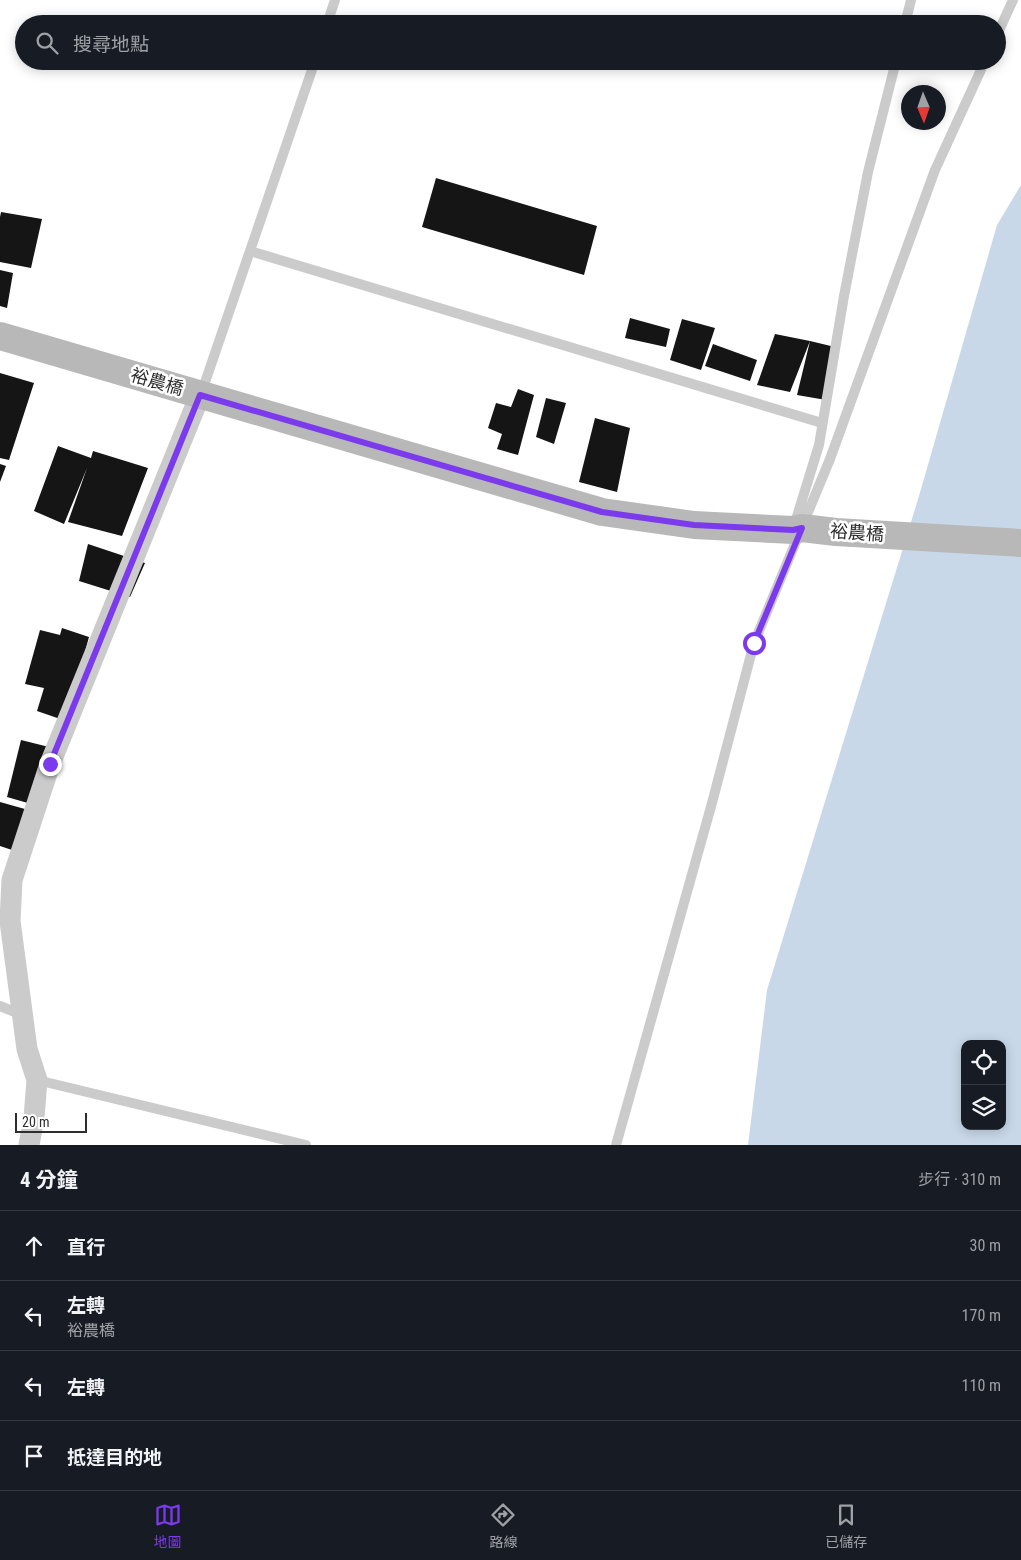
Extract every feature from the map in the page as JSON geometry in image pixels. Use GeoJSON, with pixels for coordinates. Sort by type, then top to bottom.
{"type":"FeatureCollection","features":[{"type":"Feature","properties":{"kind":"street","name":"裕農橋"},"geometry":{"type":"LineString","coordinates":[[0,336],[602,512],[694,525],[798,529],[1021,543]]}},
{"type":"Feature","properties":{"kind":"street"},"geometry":{"type":"LineString","coordinates":[[29,1145],[34,1118],[37,1080],[26,1049],[10,921],[12,880],[50,764],[200,395]]}},
{"type":"Feature","properties":{"kind":"lane"},"geometry":{"type":"LineString","coordinates":[[330,15],[335,0]]}},
{"type":"Feature","properties":{"kind":"lane"},"geometry":{"type":"LineString","coordinates":[[907,15],[911,0]]}},
{"type":"Feature","properties":{"kind":"lane"},"geometry":{"type":"LineString","coordinates":[[1006,15],[1013,0]]}},
{"type":"Feature","properties":{"kind":"lane"},"geometry":{"type":"LineString","coordinates":[[200,395],[311,70]]}},
{"type":"Feature","properties":{"kind":"lane"},"geometry":{"type":"LineString","coordinates":[[798,529],[819,445],[844,296],[868,172],[894,70]]}},
{"type":"Feature","properties":{"kind":"lane"},"geometry":{"type":"LineString","coordinates":[[616,1145],[712,803],[754,643],[798,529],[830,459],[935,170],[981,70]]}},
{"type":"Feature","properties":{"kind":"lane"},"geometry":{"type":"LineString","coordinates":[[250,251],[822,423]]}},
{"type":"Feature","properties":{"kind":"lane"},"geometry":{"type":"LineString","coordinates":[[0,1006],[22,1015]]}},
{"type":"Feature","properties":{"kind":"lane"},"geometry":{"type":"LineString","coordinates":[[37,1080],[306,1145]]}},
{"type":"Feature","properties":{"kind":"water"},"geometry":{"type":"Polygon","coordinates":[[[1021,185],[1021,1145],[748,1145],[767,990],[919,496],[997,225],[1021,185]]]}},
{"type":"Feature","properties":{"kind":"building"},"geometry":{"type":"Polygon","coordinates":[[[436,178],[597,226],[584,275],[422,227],[436,178]]]}},
{"type":"Feature","properties":{"kind":"building"},"geometry":{"type":"Polygon","coordinates":[[[1,212],[42,219],[31,268],[0,262],[1,212]]]}},
{"type":"Feature","properties":{"kind":"building"},"geometry":{"type":"Polygon","coordinates":[[[0,270],[13,273],[7,308],[0,306],[0,270]]]}},
{"type":"Feature","properties":{"kind":"building"},"geometry":{"type":"Polygon","coordinates":[[[630,318],[670,329],[666,347],[625,338],[630,318]]]}},
{"type":"Feature","properties":{"kind":"building"},"geometry":{"type":"Polygon","coordinates":[[[682,319],[715,328],[701,370],[670,360],[682,319]]]}},
{"type":"Feature","properties":{"kind":"building"},"geometry":{"type":"Polygon","coordinates":[[[775,334],[810,341],[790,392],[757,385],[775,334]]]}},
{"type":"Feature","properties":{"kind":"building"},"geometry":{"type":"Polygon","coordinates":[[[810,341],[835,347],[826,400],[797,395],[810,341]]]}},
{"type":"Feature","properties":{"kind":"building"},"geometry":{"type":"Polygon","coordinates":[[[713,344],[757,360],[750,381],[705,366],[713,344]]]}},
{"type":"Feature","properties":{"kind":"building"},"geometry":{"type":"Polygon","coordinates":[[[0,373],[34,383],[9,460],[0,458],[0,373]]]}},
{"type":"Feature","properties":{"kind":"building"},"geometry":{"type":"Polygon","coordinates":[[[518,389],[534,395],[518,455],[497,449],[502,434],[488,428],[496,403],[511,407],[518,389]]]}},
{"type":"Feature","properties":{"kind":"building"},"geometry":{"type":"Polygon","coordinates":[[[546,398],[566,403],[554,444],[536,437],[546,398]]]}},
{"type":"Feature","properties":{"kind":"building"},"geometry":{"type":"Polygon","coordinates":[[[595,418],[630,428],[617,492],[579,482],[595,418]]]}},
{"type":"Feature","properties":{"kind":"building"},"geometry":{"type":"Polygon","coordinates":[[[58,446],[91,458],[93,451],[148,468],[122,536],[68,522],[87,468],[64,524],[34,511],[58,446]]]}},
{"type":"Feature","properties":{"kind":"building"},"geometry":{"type":"Polygon","coordinates":[[[0,464],[6,466],[0,482],[0,464]]]}},
{"type":"Feature","properties":{"kind":"building"},"geometry":{"type":"Polygon","coordinates":[[[88,544],[145,563],[130,597],[79,581],[88,544]]]}},
{"type":"Feature","properties":{"kind":"building"},"geometry":{"type":"Polygon","coordinates":[[[62,628],[89,637],[66,721],[37,711],[44,688],[25,684],[40,630],[60,635],[62,628]]]}},
{"type":"Feature","properties":{"kind":"building"},"geometry":{"type":"Polygon","coordinates":[[[21,740],[61,750],[45,808],[7,797],[21,740]]]}},
{"type":"Feature","properties":{"kind":"building"},"geometry":{"type":"Polygon","coordinates":[[[0,802],[39,813],[27,855],[0,846],[0,802]]]}},
{"type":"Feature","properties":{"kind":"route"},"geometry":{"type":"LineString","coordinates":[[50,764],[200,395],[602,512],[694,525],[793,530],[802,528],[754,643]]}}]}
